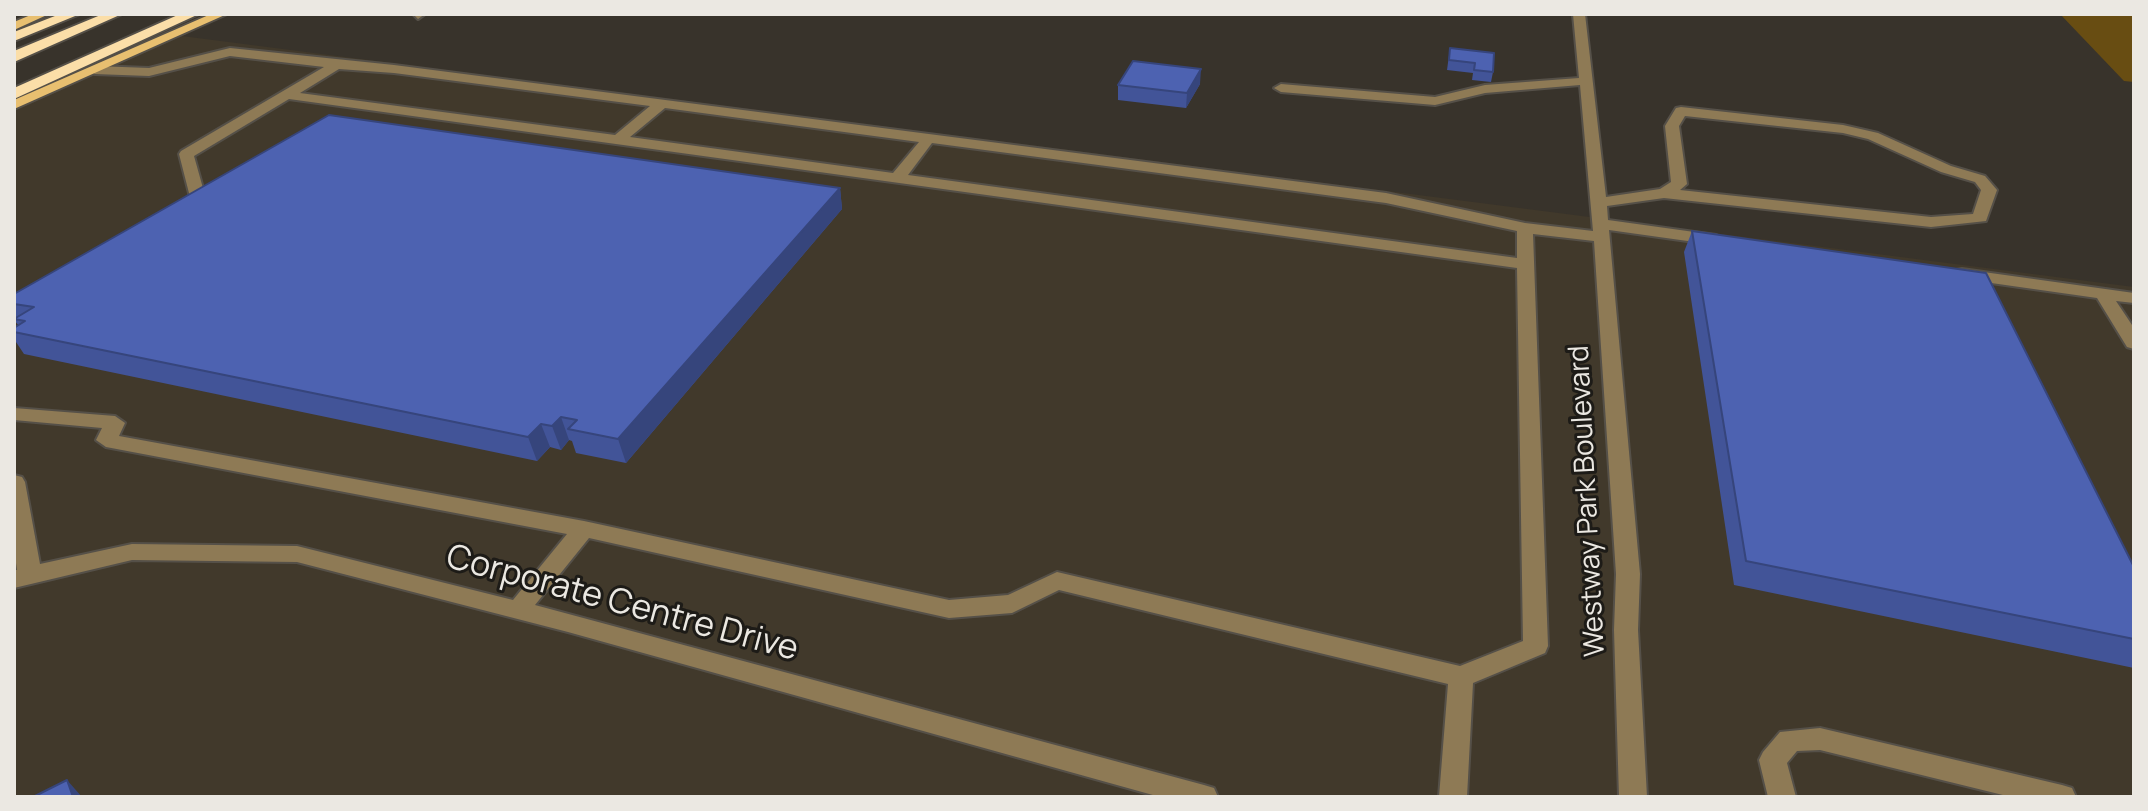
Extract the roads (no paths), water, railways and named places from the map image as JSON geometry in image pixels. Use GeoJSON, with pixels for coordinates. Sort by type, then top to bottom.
{"type":"FeatureCollection","features":[{"type":"Feature","properties":{"kind":"highway"},"geometry":{"type":"LineString","coordinates":[[14,37],[73,14]]}},
{"type":"Feature","properties":{"kind":"highway"},"geometry":{"type":"LineString","coordinates":[[14,57],[115,14]]}},
{"type":"Feature","properties":{"kind":"highway"},"geometry":{"type":"LineString","coordinates":[[14,77],[158,14]]}},
{"type":"Feature","properties":{"kind":"highway"},"geometry":{"type":"LineString","coordinates":[[14,94],[192,14]]}},
{"type":"Feature","properties":{"kind":"main road"},"geometry":{"type":"LineString","coordinates":[[14,26],[43,14]]}},
{"type":"Feature","properties":{"kind":"main road"},"geometry":{"type":"LineString","coordinates":[[14,105],[221,14]]}},
{"type":"Feature","properties":{"kind":"street","name":"Westway Park Boulevard"},"geometry":{"type":"LineString","coordinates":[[1579,14],[1601,221],[1628,574],[1626,630],[1633,797]]}},
{"type":"Feature","properties":{"kind":"street"},"geometry":{"type":"LineString","coordinates":[[95,70],[149,72],[230,52],[394,69],[1386,198],[1525,228],[1601,221],[1727,241]]}},
{"type":"Feature","properties":{"kind":"street"},"geometry":{"type":"LineString","coordinates":[[172,215],[198,199],[186,154],[337,65]]}},
{"type":"Feature","properties":{"kind":"street"},"geometry":{"type":"LineString","coordinates":[[1281,88],[1435,101],[1496,87],[1586,81]]}},
{"type":"Feature","properties":{"kind":"street"},"geometry":{"type":"LineString","coordinates":[[287,95],[1524,264]]}},
{"type":"Feature","properties":{"kind":"street"},"geometry":{"type":"LineString","coordinates":[[617,141],[662,104]]}},
{"type":"Feature","properties":{"kind":"street"},"geometry":{"type":"LineString","coordinates":[[1601,221],[1679,184],[1672,126],[1681,111],[1843,129],[1873,136],[1946,169],[1980,179],[1989,190],[1980,218],[1931,222],[1664,193]]}},
{"type":"Feature","properties":{"kind":"street"},"geometry":{"type":"LineString","coordinates":[[896,180],[929,138]]}},
{"type":"Feature","properties":{"kind":"street"},"geometry":{"type":"LineString","coordinates":[[14,414],[115,423],[106,440],[584,529],[949,609],[1012,604],[1057,581],[1461,677],[1536,646],[1525,228]]}},
{"type":"Feature","properties":{"kind":"street"},"geometry":{"type":"LineString","coordinates":[[1946,271],[2134,298]]}},
{"type":"Feature","properties":{"kind":"street"},"geometry":{"type":"LineString","coordinates":[[2103,294],[2134,343]]}},
{"type":"Feature","properties":{"kind":"street"},"geometry":{"type":"LineString","coordinates":[[14,482],[22,577]]}},
{"type":"Feature","properties":{"kind":"street"},"geometry":{"type":"LineString","coordinates":[[518,610],[584,529]]}},
{"type":"Feature","properties":{"kind":"street","name":"Corporate Centre Drive"},"geometry":{"type":"LineString","coordinates":[[22,577],[132,552],[297,554],[518,610],[1204,797]]}},
{"type":"Feature","properties":{"kind":"street"},"geometry":{"type":"LineString","coordinates":[[1453,797],[1461,677]]}},
{"type":"Feature","properties":{"kind":"street"},"geometry":{"type":"LineString","coordinates":[[1782,797],[1773,760],[1790,740],[1820,739],[1989,789],[2062,797]]}}]}
